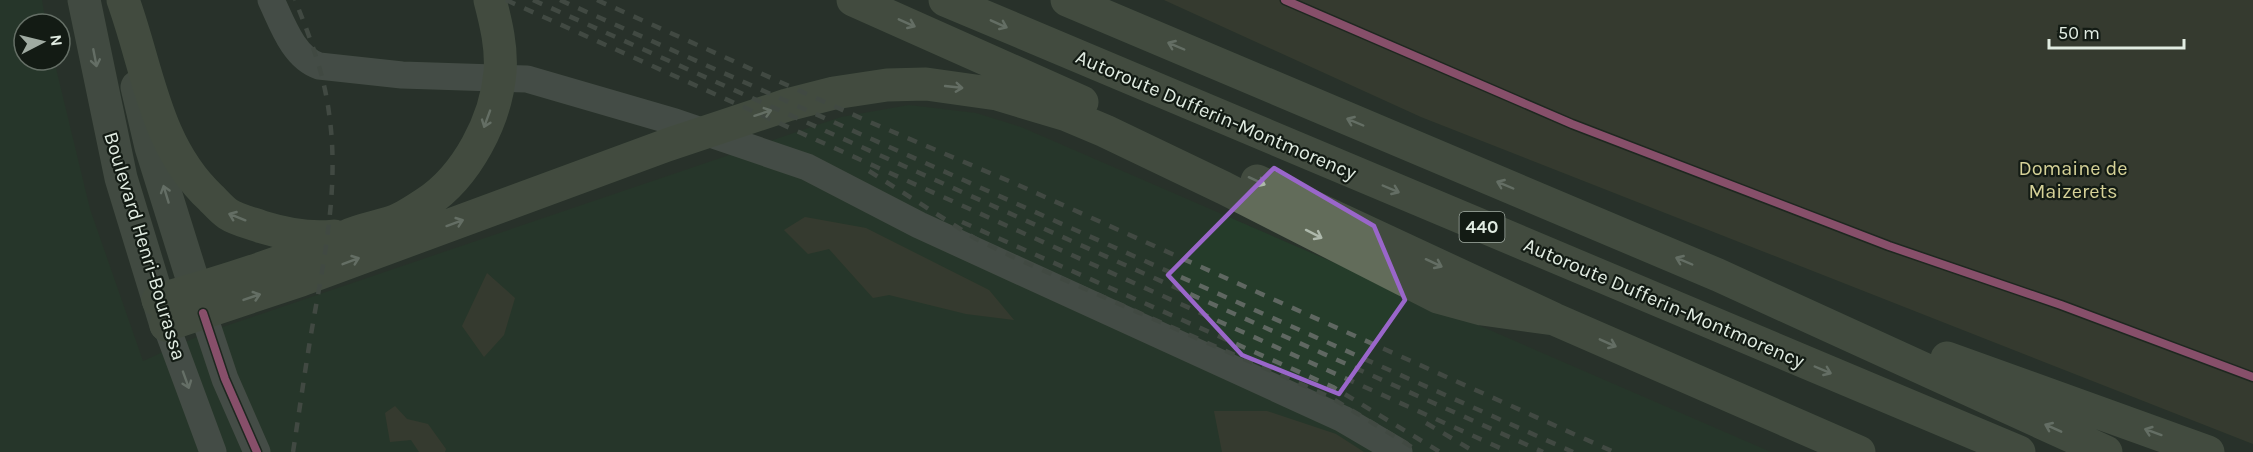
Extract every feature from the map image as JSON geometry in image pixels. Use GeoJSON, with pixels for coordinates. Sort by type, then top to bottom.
{"type":"FeatureCollection","features":[{"type":"Feature","properties":{"kind":"highway"},"geometry":{"type":"LineString","coordinates":[[123,0],[137,36],[164,131],[197,185],[228,214],[279,232],[296,257]]}},
{"type":"Feature","properties":{"kind":"highway"},"geometry":{"type":"LineString","coordinates":[[296,257],[322,238],[351,234],[396,220],[428,202],[448,184],[468,160],[482,134],[495,98],[500,71],[499,42],[490,0]]}},
{"type":"Feature","properties":{"kind":"highway"},"geometry":{"type":"LineString","coordinates":[[853,0],[1250,178],[1554,319],[1859,452]]}},
{"type":"Feature","properties":{"kind":"highway","name":"Autoroute Dufferin-Montmorency"},"geometry":{"type":"LineString","coordinates":[[945,0],[2019,452]]}},
{"type":"Feature","properties":{"kind":"highway","name":"440"},"geometry":{"type":"LineString","coordinates":[[1067,0],[1718,275],[2106,452]]}},
{"type":"Feature","properties":{"kind":"highway"},"geometry":{"type":"LineString","coordinates":[[162,312],[200,302],[296,257],[678,141],[787,105],[834,93],[887,86],[926,84],[997,94],[1066,115],[1105,131],[1224,188],[1438,297],[1482,309],[1554,319]]}},
{"type":"Feature","properties":{"kind":"highway"},"geometry":{"type":"LineString","coordinates":[[1718,275],[2208,452]]}},
{"type":"Feature","properties":{"kind":"main road","name":"Boulevard Henri-Bourassa"},"geometry":{"type":"LineString","coordinates":[[84,0],[121,178],[162,312]]}},
{"type":"Feature","properties":{"kind":"main road","name":"Boulevard Henri-Bourassa"},"geometry":{"type":"LineString","coordinates":[[118,0],[152,147],[200,302]]}},
{"type":"Feature","properties":{"kind":"street"},"geometry":{"type":"LineString","coordinates":[[271,0],[297,50],[308,62],[319,66],[402,75],[526,79],[675,122],[807,167],[919,225],[1344,418],[1399,452]]}},
{"type":"Feature","properties":{"kind":"street","name":"Boulevard Henri-Bourassa"},"geometry":{"type":"LineString","coordinates":[[200,302],[225,379],[257,452]]}},
{"type":"Feature","properties":{"kind":"street","name":"Boulevard Henri-Bourassa"},"geometry":{"type":"LineString","coordinates":[[162,312],[211,448]]}},
{"type":"Feature","properties":{"kind":"highlighted area"},"geometry":{"type":"Polygon","coordinates":[[[1274,168],[1374,226],[1405,300],[1339,394],[1242,355],[1168,275],[1274,168]]]}},
{"type":"Feature","properties":{"kind":"shaded area"},"geometry":{"type":"Polygon","coordinates":[[[0,0],[42,0],[44,12],[12,12],[12,72],[57,72],[90,209],[143,361],[208,332],[841,117],[909,105],[976,113],[1021,127],[1771,452],[0,452],[0,0]]]}},
{"type":"Feature","properties":{"kind":"green space","name":"Domaine de Maizerets"},"geometry":{"type":"Polygon","coordinates":[[[1164,0],[2253,0],[2253,444],[1421,117],[1164,0]]]}},
{"type":"Feature","properties":{"kind":"green space"},"geometry":{"type":"Polygon","coordinates":[[[805,217],[866,228],[989,290],[1014,320],[966,314],[889,295],[873,298],[829,249],[808,254],[784,230],[805,217]]]}},
{"type":"Feature","properties":{"kind":"green space"},"geometry":{"type":"Polygon","coordinates":[[[487,273],[515,298],[504,335],[484,357],[462,326],[487,273]]]}},
{"type":"Feature","properties":{"kind":"green space"},"geometry":{"type":"Polygon","coordinates":[[[395,406],[407,419],[428,424],[446,449],[445,452],[419,452],[411,440],[390,442],[385,413],[395,406]]]}},
{"type":"Feature","properties":{"kind":"green space"},"geometry":{"type":"Polygon","coordinates":[[[1214,411],[1267,411],[1336,434],[1364,452],[1222,452],[1214,411]]]}},
{"type":"Feature","properties":{"kind":"railway"},"geometry":{"type":"LineString","coordinates":[[293,452],[327,241],[333,165],[332,139],[324,84],[295,0]]}},
{"type":"Feature","properties":{"kind":"railway"},"geometry":{"type":"LineString","coordinates":[[506,0],[1509,452]]}},
{"type":"Feature","properties":{"kind":"railway"},"geometry":{"type":"LineString","coordinates":[[533,0],[1543,452]]}},
{"type":"Feature","properties":{"kind":"railway"},"geometry":{"type":"LineString","coordinates":[[560,0],[1573,452]]}},
{"type":"Feature","properties":{"kind":"railway"},"geometry":{"type":"LineString","coordinates":[[597,0],[865,120],[1016,184],[1614,452]]}},
{"type":"Feature","properties":{"kind":"railway"},"geometry":{"type":"LineString","coordinates":[[869,171],[976,239],[1330,397],[1420,452]]}},
{"type":"Feature","properties":{"kind":"railway"},"geometry":{"type":"LineString","coordinates":[[962,222],[1333,387],[1440,452]]}},
{"type":"Feature","properties":{"kind":"railway"},"geometry":{"type":"LineString","coordinates":[[1426,423],[1475,452]]}},
{"type":"Feature","properties":{"kind":"cycle path"},"geometry":{"type":"LineString","coordinates":[[1285,0],[1572,124],[1889,246],[2061,305],[2253,377]]}},
{"type":"Feature","properties":{"kind":"cycle path"},"geometry":{"type":"LineString","coordinates":[[203,313],[225,379],[257,452]]}}]}
